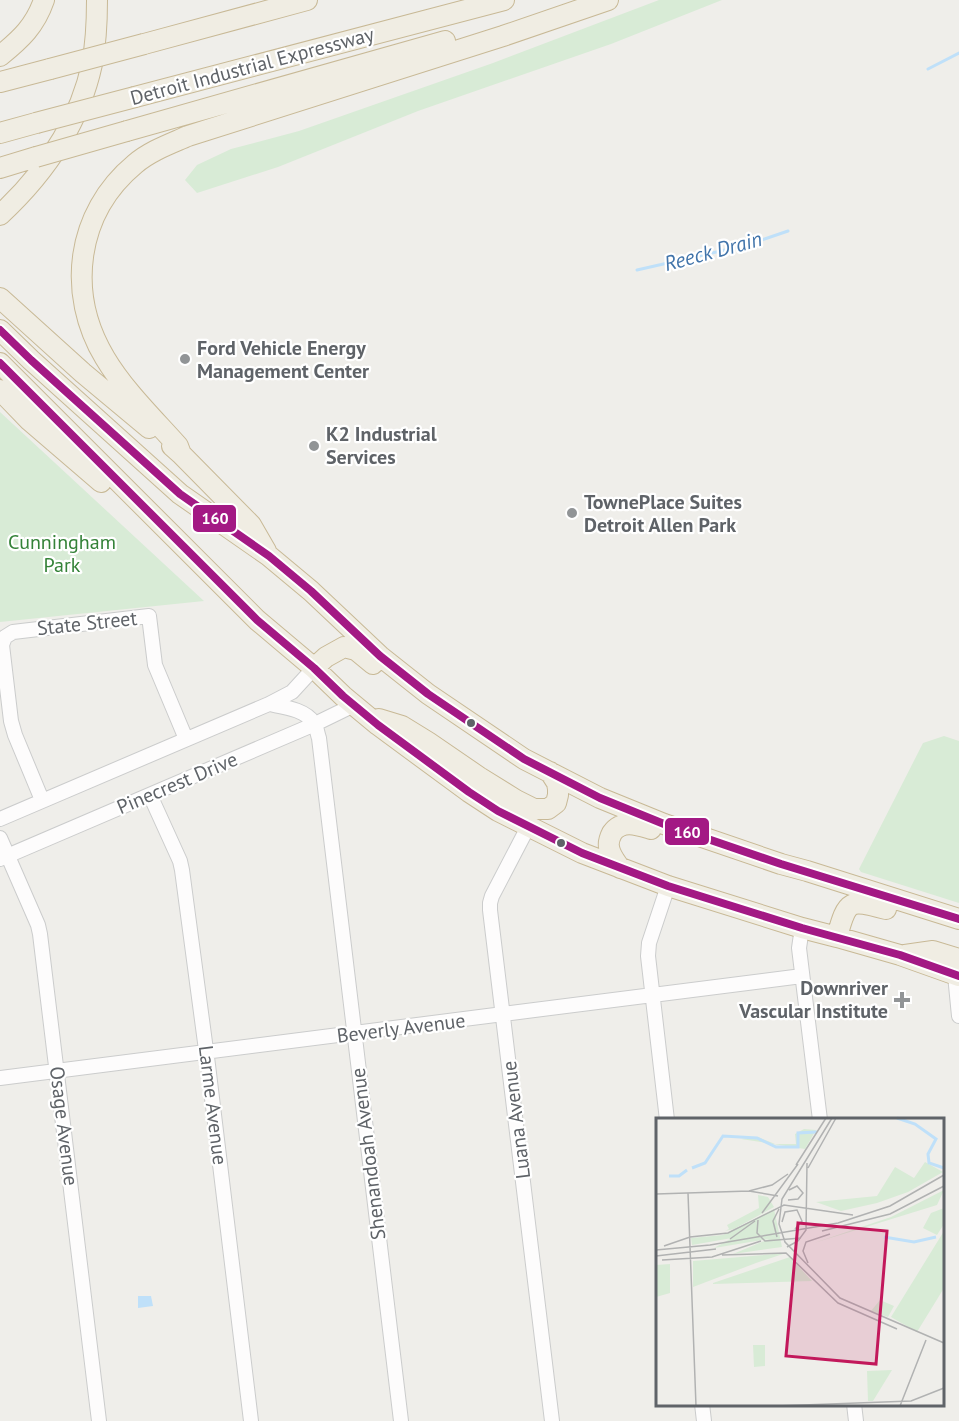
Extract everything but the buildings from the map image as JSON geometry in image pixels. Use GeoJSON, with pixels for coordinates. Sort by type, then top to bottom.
{"type":"FeatureCollection","features":[{"type":"Feature","properties":{"kind":"highway"},"geometry":{"type":"LineString","coordinates":[[0,56],[21,39],[36,18],[44,0]]}},
{"type":"Feature","properties":{"kind":"highway"},"geometry":{"type":"LineString","coordinates":[[0,215],[31,184],[65,135],[83,95],[92,64],[97,28],[97,0]]}},
{"type":"Feature","properties":{"kind":"highway"},"geometry":{"type":"LineString","coordinates":[[0,82],[307,0]]}},
{"type":"Feature","properties":{"kind":"highway","name":"Detroit Industrial Expressway"},"geometry":{"type":"LineString","coordinates":[[0,133],[504,0]]}},
{"type":"Feature","properties":{"kind":"highway"},"geometry":{"type":"LineString","coordinates":[[0,168],[586,0]]}},
{"type":"Feature","properties":{"kind":"highway"},"geometry":{"type":"LineString","coordinates":[[181,454],[178,446],[105,359],[87,318],[81,281],[87,235],[96,213],[122,176],[137,162],[188,136],[503,36],[608,0]]}},
{"type":"Feature","properties":{"kind":"highway"},"geometry":{"type":"LineString","coordinates":[[0,298],[83,373],[181,454],[251,525],[269,556]]}},
{"type":"Feature","properties":{"kind":"highway"},"geometry":{"type":"LineString","coordinates":[[0,330],[180,494],[269,556],[325,604],[380,656],[408,678],[456,714],[524,759],[600,798],[664,824],[781,864],[959,919]]}},
{"type":"Feature","properties":{"kind":"highway"},"geometry":{"type":"LineString","coordinates":[[0,363],[257,620],[361,710],[469,792],[498,811],[582,853],[668,886],[802,928],[958,970]]}},
{"type":"Feature","properties":{"kind":"highway"},"geometry":{"type":"LineString","coordinates":[[0,390],[30,421],[90,471],[238,612],[257,620]]}},
{"type":"Feature","properties":{"kind":"highway"},"geometry":{"type":"LineString","coordinates":[[0,398],[30,421]]}},
{"type":"Feature","properties":{"kind":"highway"},"geometry":{"type":"LineString","coordinates":[[314,668],[339,649],[344,647],[356,650],[456,731],[487,745],[507,748]]}},
{"type":"Feature","properties":{"kind":"highway"},"geometry":{"type":"LineString","coordinates":[[361,710],[402,726],[479,777],[534,809],[548,809],[555,803],[558,789],[550,772]]}},
{"type":"Feature","properties":{"kind":"highway"},"geometry":{"type":"LineString","coordinates":[[620,868],[611,855],[609,839],[618,826],[628,824],[645,827],[719,853],[758,862],[781,864]]}},
{"type":"Feature","properties":{"kind":"highway"},"geometry":{"type":"LineString","coordinates":[[837,937],[846,910],[852,904],[861,902],[959,931]]}},
{"type":"Feature","properties":{"kind":"street","name":"State Street"},"geometry":{"type":"LineString","coordinates":[[42,800],[11,721],[2,645],[8,634],[25,630],[149,616],[155,665],[186,739]]}},
{"type":"Feature","properties":{"kind":"street","name":"Pinecrest Drive"},"geometry":{"type":"LineString","coordinates":[[0,819],[268,704],[292,692],[314,668]]}},
{"type":"Feature","properties":{"kind":"street"},"geometry":{"type":"LineString","coordinates":[[268,704],[296,710],[315,724]]}},
{"type":"Feature","properties":{"kind":"street","name":"Pinecrest Drive"},"geometry":{"type":"LineString","coordinates":[[4,858],[315,724],[361,710]]}},
{"type":"Feature","properties":{"kind":"street","name":"Shenandoah Avenue"},"geometry":{"type":"LineString","coordinates":[[315,724],[321,751],[401,1421]]}},
{"type":"Feature","properties":{"kind":"street","name":"Larme Avenue"},"geometry":{"type":"LineString","coordinates":[[150,795],[182,870],[251,1421]]}},
{"type":"Feature","properties":{"kind":"street","name":"Luana Avenue"},"geometry":{"type":"LineString","coordinates":[[528,827],[490,903],[552,1421]]}},
{"type":"Feature","properties":{"kind":"street","name":"Osage Avenue"},"geometry":{"type":"LineString","coordinates":[[0,838],[4,858],[38,925],[99,1421]]}},
{"type":"Feature","properties":{"kind":"street"},"geometry":{"type":"LineString","coordinates":[[668,886],[648,948],[668,1118]]}},
{"type":"Feature","properties":{"kind":"street"},"geometry":{"type":"LineString","coordinates":[[802,928],[799,948],[820,1118]]}},
{"type":"Feature","properties":{"kind":"street"},"geometry":{"type":"LineString","coordinates":[[958,970],[959,1016]]}},
{"type":"Feature","properties":{"kind":"street","name":"Beverly Avenue"},"geometry":{"type":"LineString","coordinates":[[0,1078],[802,976]]}},
{"type":"Feature","properties":{"kind":"street"},"geometry":{"type":"LineString","coordinates":[[702,1406],[704,1421]]}},
{"type":"Feature","properties":{"kind":"street"},"geometry":{"type":"LineString","coordinates":[[854,1406],[856,1421]]}},
{"type":"Feature","properties":{"kind":"green space"},"geometry":{"type":"Polygon","coordinates":[[[659,0],[722,0],[611,44],[418,111],[278,167],[197,193],[185,180],[197,165],[231,149],[299,131],[493,63],[659,0]]]}},
{"type":"Feature","properties":{"kind":"green space","name":"Cunningham Park"},"geometry":{"type":"Polygon","coordinates":[[[0,412],[204,601],[0,622],[0,412]]]}},
{"type":"Feature","properties":{"kind":"green space"},"geometry":{"type":"Polygon","coordinates":[[[944,736],[959,741],[959,903],[861,872],[859,869],[923,743],[944,736]]]}},
{"type":"Feature","properties":{"kind":"water"},"geometry":{"type":"Polygon","coordinates":[[[138,1296],[151,1296],[153,1306],[138,1308],[138,1296]]]}},
{"type":"Feature","properties":{"kind":"waterway","name":"Reeck Drain"},"geometry":{"type":"LineString","coordinates":[[928,69],[959,53]]}},
{"type":"Feature","properties":{"kind":"waterway","name":"Reeck Drain"},"geometry":{"type":"LineString","coordinates":[[637,270],[747,245],[788,231]]}},
{"type":"Feature","properties":{"kind":"transit line","name":"160"},"geometry":{"type":"LineString","coordinates":[[0,330],[180,494],[269,556],[311,591],[380,656],[428,694],[524,759],[600,798],[664,824],[781,864],[959,919]]}},
{"type":"Feature","properties":{"kind":"transit line","name":"160"},"geometry":{"type":"LineString","coordinates":[[0,363],[257,620],[378,725],[498,811],[582,853],[668,886],[802,928],[900,955],[959,976]]}},
{"type":"Feature","properties":{"kind":"place","name":"Ford Vehicle Energy Management Center"},"geometry":{"type":"Point","coordinates":[185,359]}},
{"type":"Feature","properties":{"kind":"place","name":"K2 Industrial Services"},"geometry":{"type":"Point","coordinates":[314,446]}},
{"type":"Feature","properties":{"kind":"place","name":"TownePlace Suites Detroit Allen Park"},"geometry":{"type":"Point","coordinates":[572,513]}},
{"type":"Feature","properties":{"kind":"place","name":"Downriver Vascular Institute"},"geometry":{"type":"Point","coordinates":[902,1000]}}]}
